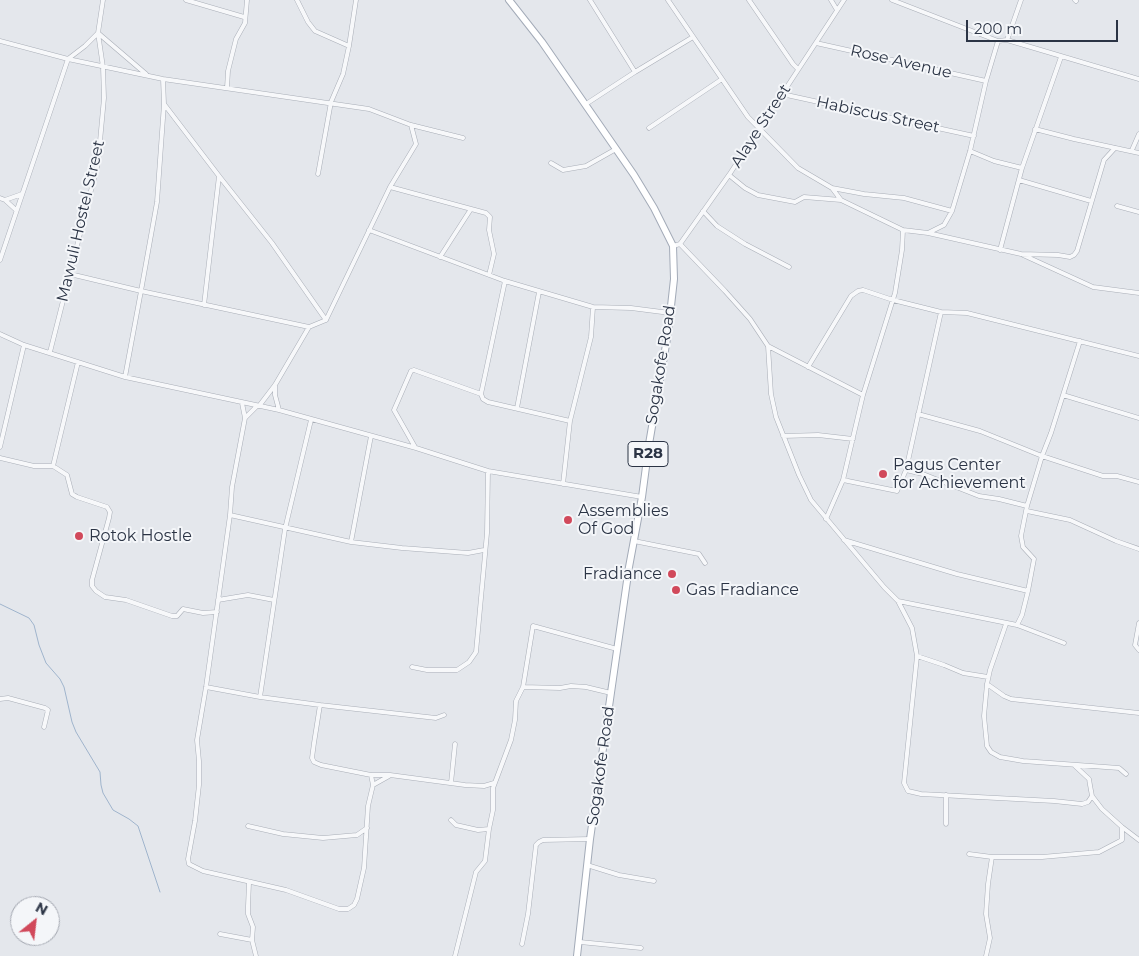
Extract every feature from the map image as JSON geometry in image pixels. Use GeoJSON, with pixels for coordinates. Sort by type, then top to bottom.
{"type":"FeatureCollection","features":[{"type":"Feature","properties":{"kind":"main road","name":"Sogakofe Road"},"geometry":{"type":"LineString","coordinates":[[509,0],[542,42],[586,104],[654,208],[673,246],[674,279],[670,313],[611,693],[590,840],[577,956]]}},
{"type":"Feature","properties":{"kind":"street","name":"Mawuli Hostel Street"},"geometry":{"type":"LineString","coordinates":[[50,352],[98,163],[104,98],[103,67],[98,33],[103,0]]}},
{"type":"Feature","properties":{"kind":"street"},"geometry":{"type":"LineString","coordinates":[[186,0],[244,17]]}},
{"type":"Feature","properties":{"kind":"street"},"geometry":{"type":"LineString","coordinates":[[226,88],[236,39],[245,23],[244,17],[248,0]]}},
{"type":"Feature","properties":{"kind":"street"},"geometry":{"type":"LineString","coordinates":[[297,0],[308,22],[315,31],[349,46]]}},
{"type":"Feature","properties":{"kind":"street"},"geometry":{"type":"LineString","coordinates":[[318,174],[331,102],[343,74],[356,0]]}},
{"type":"Feature","properties":{"kind":"street"},"geometry":{"type":"LineString","coordinates":[[590,0],[635,72]]}},
{"type":"Feature","properties":{"kind":"street"},"geometry":{"type":"LineString","coordinates":[[668,0],[758,129],[798,168],[832,188],[904,198],[952,211]]}},
{"type":"Feature","properties":{"kind":"street"},"geometry":{"type":"LineString","coordinates":[[750,0],[798,69]]}},
{"type":"Feature","properties":{"kind":"street"},"geometry":{"type":"LineString","coordinates":[[831,0],[837,10]]}},
{"type":"Feature","properties":{"kind":"street","name":"Alaye Street"},"geometry":{"type":"LineString","coordinates":[[680,244],[729,175],[844,0]]}},
{"type":"Feature","properties":{"kind":"street"},"geometry":{"type":"LineString","coordinates":[[892,0],[998,41],[1007,40],[1139,80]]}},
{"type":"Feature","properties":{"kind":"street"},"geometry":{"type":"LineString","coordinates":[[1007,40],[1021,0]]}},
{"type":"Feature","properties":{"kind":"street"},"geometry":{"type":"LineString","coordinates":[[0,260],[68,59],[98,33],[147,75]]}},
{"type":"Feature","properties":{"kind":"street"},"geometry":{"type":"LineString","coordinates":[[586,104],[693,37]]}},
{"type":"Feature","properties":{"kind":"street"},"geometry":{"type":"LineString","coordinates":[[0,41],[68,59],[163,79],[369,109],[411,125],[463,138]]}},
{"type":"Feature","properties":{"kind":"street"},"geometry":{"type":"LineString","coordinates":[[928,233],[944,225],[952,211],[970,152],[986,81],[998,41]]}},
{"type":"Feature","properties":{"kind":"street","name":"Rose Avenue"},"geometry":{"type":"LineString","coordinates":[[816,42],[986,81]]}},
{"type":"Feature","properties":{"kind":"street"},"geometry":{"type":"LineString","coordinates":[[1000,250],[1022,168],[1061,57]]}},
{"type":"Feature","properties":{"kind":"street"},"geometry":{"type":"LineString","coordinates":[[125,377],[157,202],[164,104],[163,79]]}},
{"type":"Feature","properties":{"kind":"street"},"geometry":{"type":"LineString","coordinates":[[649,128],[722,79]]}},
{"type":"Feature","properties":{"kind":"street","name":"Habiscus Street"},"geometry":{"type":"LineString","coordinates":[[782,94],[974,136]]}},
{"type":"Feature","properties":{"kind":"street"},"geometry":{"type":"LineString","coordinates":[[164,104],[272,243],[326,320]]}},
{"type":"Feature","properties":{"kind":"street"},"geometry":{"type":"LineString","coordinates":[[70,274],[309,327],[326,320],[390,187],[416,144],[411,125]]}},
{"type":"Feature","properties":{"kind":"street"},"geometry":{"type":"LineString","coordinates":[[1035,129],[1139,153]]}},
{"type":"Feature","properties":{"kind":"street"},"geometry":{"type":"LineString","coordinates":[[1132,150],[1139,134]]}},
{"type":"Feature","properties":{"kind":"street"},"geometry":{"type":"LineString","coordinates":[[729,175],[745,188],[758,195],[795,202],[804,196],[841,200],[903,230],[928,233],[1021,254],[1070,257],[1074,255],[1079,244],[1104,160],[1115,148]]}},
{"type":"Feature","properties":{"kind":"street"},"geometry":{"type":"LineString","coordinates":[[551,163],[563,170],[586,166],[616,149]]}},
{"type":"Feature","properties":{"kind":"street"},"geometry":{"type":"LineString","coordinates":[[970,152],[994,161],[1022,168]]}},
{"type":"Feature","properties":{"kind":"street"},"geometry":{"type":"LineString","coordinates":[[204,305],[219,176]]}},
{"type":"Feature","properties":{"kind":"street"},"geometry":{"type":"LineString","coordinates":[[1019,180],[1091,201]]}},
{"type":"Feature","properties":{"kind":"street"},"geometry":{"type":"LineString","coordinates":[[390,187],[486,213],[490,217],[489,230],[494,254],[489,275]]}},
{"type":"Feature","properties":{"kind":"street"},"geometry":{"type":"LineString","coordinates":[[832,188],[841,200]]}},
{"type":"Feature","properties":{"kind":"street"},"geometry":{"type":"LineString","coordinates":[[3,199],[22,194]]}},
{"type":"Feature","properties":{"kind":"street"},"geometry":{"type":"LineString","coordinates":[[3,199],[16,210]]}},
{"type":"Feature","properties":{"kind":"street"},"geometry":{"type":"LineString","coordinates":[[1117,206],[1139,212]]}},
{"type":"Feature","properties":{"kind":"street"},"geometry":{"type":"LineString","coordinates":[[440,257],[472,210]]}},
{"type":"Feature","properties":{"kind":"street"},"geometry":{"type":"LineString","coordinates":[[703,211],[717,226],[745,244],[789,267]]}},
{"type":"Feature","properties":{"kind":"street"},"geometry":{"type":"LineString","coordinates":[[370,230],[489,275],[539,292],[593,307],[631,308],[670,313]]}},
{"type":"Feature","properties":{"kind":"street"},"geometry":{"type":"LineString","coordinates":[[826,519],[843,480],[863,395],[893,300],[902,250],[903,230]]}},
{"type":"Feature","properties":{"kind":"street"},"geometry":{"type":"LineString","coordinates":[[673,246],[680,244],[726,291],[750,319],[768,346],[863,395]]}},
{"type":"Feature","properties":{"kind":"street"},"geometry":{"type":"LineString","coordinates":[[1021,254],[1094,287],[1139,292]]}},
{"type":"Feature","properties":{"kind":"street"},"geometry":{"type":"LineString","coordinates":[[505,280],[481,394],[483,399],[488,402],[570,421]]}},
{"type":"Feature","properties":{"kind":"street"},"geometry":{"type":"LineString","coordinates":[[808,367],[852,296],[858,291],[863,290],[941,312],[967,313],[1139,356]]}},
{"type":"Feature","properties":{"kind":"street"},"geometry":{"type":"LineString","coordinates":[[517,408],[539,292]]}},
{"type":"Feature","properties":{"kind":"street"},"geometry":{"type":"LineString","coordinates":[[563,484],[570,421],[591,337],[593,307]]}},
{"type":"Feature","properties":{"kind":"street"},"geometry":{"type":"LineString","coordinates":[[843,480],[897,491],[906,470],[941,312]]}},
{"type":"Feature","properties":{"kind":"street"},"geometry":{"type":"LineString","coordinates":[[245,418],[258,406],[275,385],[309,327]]}},
{"type":"Feature","properties":{"kind":"street"},"geometry":{"type":"LineString","coordinates":[[0,334],[24,345],[125,377],[279,410],[416,448],[488,471],[642,497]]}},
{"type":"Feature","properties":{"kind":"street"},"geometry":{"type":"LineString","coordinates":[[1017,625],[1022,615],[1034,559],[1023,547],[1021,536],[1027,508],[1080,341]]}},
{"type":"Feature","properties":{"kind":"street"},"geometry":{"type":"LineString","coordinates":[[0,447],[24,345]]}},
{"type":"Feature","properties":{"kind":"street"},"geometry":{"type":"LineString","coordinates":[[768,346],[776,417],[811,500],[898,601],[912,628],[916,656],[904,783],[908,791],[922,794],[1082,804],[1088,802],[1092,796]]}},
{"type":"Feature","properties":{"kind":"street"},"geometry":{"type":"LineString","coordinates":[[53,466],[78,362]]}},
{"type":"Feature","properties":{"kind":"street"},"geometry":{"type":"LineString","coordinates":[[416,448],[394,410],[411,371],[414,370],[481,394]]}},
{"type":"Feature","properties":{"kind":"street"},"geometry":{"type":"LineString","coordinates":[[275,385],[275,395],[279,410]]}},
{"type":"Feature","properties":{"kind":"street"},"geometry":{"type":"LineString","coordinates":[[1063,395],[1139,418]]}},
{"type":"Feature","properties":{"kind":"street"},"geometry":{"type":"LineString","coordinates":[[242,402],[245,418],[232,487],[217,612],[197,740],[199,785],[188,859],[189,864],[203,871],[286,890],[339,909],[348,909],[358,899],[364,868],[368,806],[374,785],[371,774]]}},
{"type":"Feature","properties":{"kind":"street"},"geometry":{"type":"LineString","coordinates":[[918,414],[980,431],[1042,456],[1103,476],[1118,476],[1139,482]]}},
{"type":"Feature","properties":{"kind":"street"},"geometry":{"type":"LineString","coordinates":[[260,698],[285,528],[311,420]]}},
{"type":"Feature","properties":{"kind":"street"},"geometry":{"type":"LineString","coordinates":[[783,436],[818,435],[853,439]]}},
{"type":"Feature","properties":{"kind":"street"},"geometry":{"type":"LineString","coordinates":[[351,542],[371,436]]}},
{"type":"Feature","properties":{"kind":"street"},"geometry":{"type":"LineString","coordinates":[[0,458],[34,466],[53,466],[67,475],[72,494],[91,503],[107,507],[110,512],[92,580],[92,586],[96,591],[105,597],[126,600],[172,616],[177,616],[183,609],[203,613],[217,612]]}},
{"type":"Feature","properties":{"kind":"street"},"geometry":{"type":"LineString","coordinates":[[906,470],[923,474],[978,496],[999,499],[1070,520],[1116,541],[1139,549]]}},
{"type":"Feature","properties":{"kind":"street"},"geometry":{"type":"LineString","coordinates":[[412,667],[427,670],[457,670],[469,662],[476,652],[487,533],[488,471]]}},
{"type":"Feature","properties":{"kind":"street"},"geometry":{"type":"LineString","coordinates":[[230,515],[351,542],[468,553],[484,550]]}},
{"type":"Feature","properties":{"kind":"street"},"geometry":{"type":"LineString","coordinates":[[844,540],[957,574],[1028,591]]}},
{"type":"Feature","properties":{"kind":"street"},"geometry":{"type":"LineString","coordinates":[[634,541],[699,554],[706,563]]}},
{"type":"Feature","properties":{"kind":"street"},"geometry":{"type":"LineString","coordinates":[[218,600],[248,595],[274,600]]}},
{"type":"Feature","properties":{"kind":"street"},"geometry":{"type":"LineString","coordinates":[[898,601],[1017,625],[1064,643]]}},
{"type":"Feature","properties":{"kind":"street"},"geometry":{"type":"LineString","coordinates":[[1139,623],[1135,645],[1139,650]]}},
{"type":"Feature","properties":{"kind":"street"},"geometry":{"type":"LineString","coordinates":[[1006,624],[987,684],[984,716],[987,746],[991,752],[1000,757],[1024,761],[1119,768],[1126,774]]}},
{"type":"Feature","properties":{"kind":"street"},"geometry":{"type":"LineString","coordinates":[[455,956],[476,872],[485,861],[493,810],[494,783],[511,740],[516,701],[523,687],[533,626],[618,650]]}},
{"type":"Feature","properties":{"kind":"street"},"geometry":{"type":"LineString","coordinates":[[916,656],[944,664],[963,673],[988,677]]}},
{"type":"Feature","properties":{"kind":"street"},"geometry":{"type":"LineString","coordinates":[[987,684],[1011,699],[1139,712]]}},
{"type":"Feature","properties":{"kind":"street"},"geometry":{"type":"LineString","coordinates":[[206,687],[260,698],[320,706],[436,718],[444,715]]}},
{"type":"Feature","properties":{"kind":"street"},"geometry":{"type":"LineString","coordinates":[[523,687],[586,687],[611,693]]}},
{"type":"Feature","properties":{"kind":"street"},"geometry":{"type":"LineString","coordinates":[[0,699],[8,698],[45,708],[48,710],[44,727]]}},
{"type":"Feature","properties":{"kind":"street"},"geometry":{"type":"LineString","coordinates":[[320,706],[312,758],[314,762],[371,774],[484,786],[494,783]]}},
{"type":"Feature","properties":{"kind":"street"},"geometry":{"type":"LineString","coordinates":[[451,783],[455,744]]}},
{"type":"Feature","properties":{"kind":"street"},"geometry":{"type":"LineString","coordinates":[[1074,766],[1089,779],[1092,796],[1102,809],[1139,840]]}},
{"type":"Feature","properties":{"kind":"street"},"geometry":{"type":"LineString","coordinates":[[374,785],[390,775]]}},
{"type":"Feature","properties":{"kind":"street"},"geometry":{"type":"LineString","coordinates":[[946,795],[946,824]]}},
{"type":"Feature","properties":{"kind":"street"},"geometry":{"type":"LineString","coordinates":[[451,820],[456,825],[464,827],[478,830],[489,829]]}},
{"type":"Feature","properties":{"kind":"street"},"geometry":{"type":"LineString","coordinates":[[248,826],[283,834],[323,838],[357,835],[367,828]]}},
{"type":"Feature","properties":{"kind":"street"},"geometry":{"type":"LineString","coordinates":[[969,854],[992,857],[1042,857],[1099,852],[1122,840],[1122,827]]}},
{"type":"Feature","properties":{"kind":"street"},"geometry":{"type":"LineString","coordinates":[[522,944],[528,914],[536,845],[543,840],[590,840]]}},
{"type":"Feature","properties":{"kind":"street"},"geometry":{"type":"LineString","coordinates":[[986,956],[990,938],[986,914],[992,857]]}},
{"type":"Feature","properties":{"kind":"street"},"geometry":{"type":"LineString","coordinates":[[587,865],[619,875],[654,881]]}},
{"type":"Feature","properties":{"kind":"street"},"geometry":{"type":"LineString","coordinates":[[249,883],[248,914],[254,927],[252,940],[256,956]]}},
{"type":"Feature","properties":{"kind":"street"},"geometry":{"type":"LineString","coordinates":[[220,934],[252,940]]}},
{"type":"Feature","properties":{"kind":"street"},"geometry":{"type":"LineString","coordinates":[[580,942],[641,948]]}},
{"type":"Feature","properties":{"kind":"waterway"},"geometry":{"type":"LineString","coordinates":[[0,604],[29,618],[34,625],[46,663],[60,679],[64,687],[76,732],[100,772],[103,793],[113,810],[138,826],[160,892]]}},
{"type":"Feature","properties":{"kind":"place","name":"Pagus Center for Achievement"},"geometry":{"type":"Point","coordinates":[883,474]}},
{"type":"Feature","properties":{"kind":"place","name":"Assemblies Of God"},"geometry":{"type":"Point","coordinates":[568,520]}},
{"type":"Feature","properties":{"kind":"place","name":"Rotok Hostle"},"geometry":{"type":"Point","coordinates":[79,536]}},
{"type":"Feature","properties":{"kind":"place","name":"Fradiance"},"geometry":{"type":"Point","coordinates":[672,574]}},
{"type":"Feature","properties":{"kind":"place","name":"Gas Fradiance"},"geometry":{"type":"Point","coordinates":[676,590]}}]}
